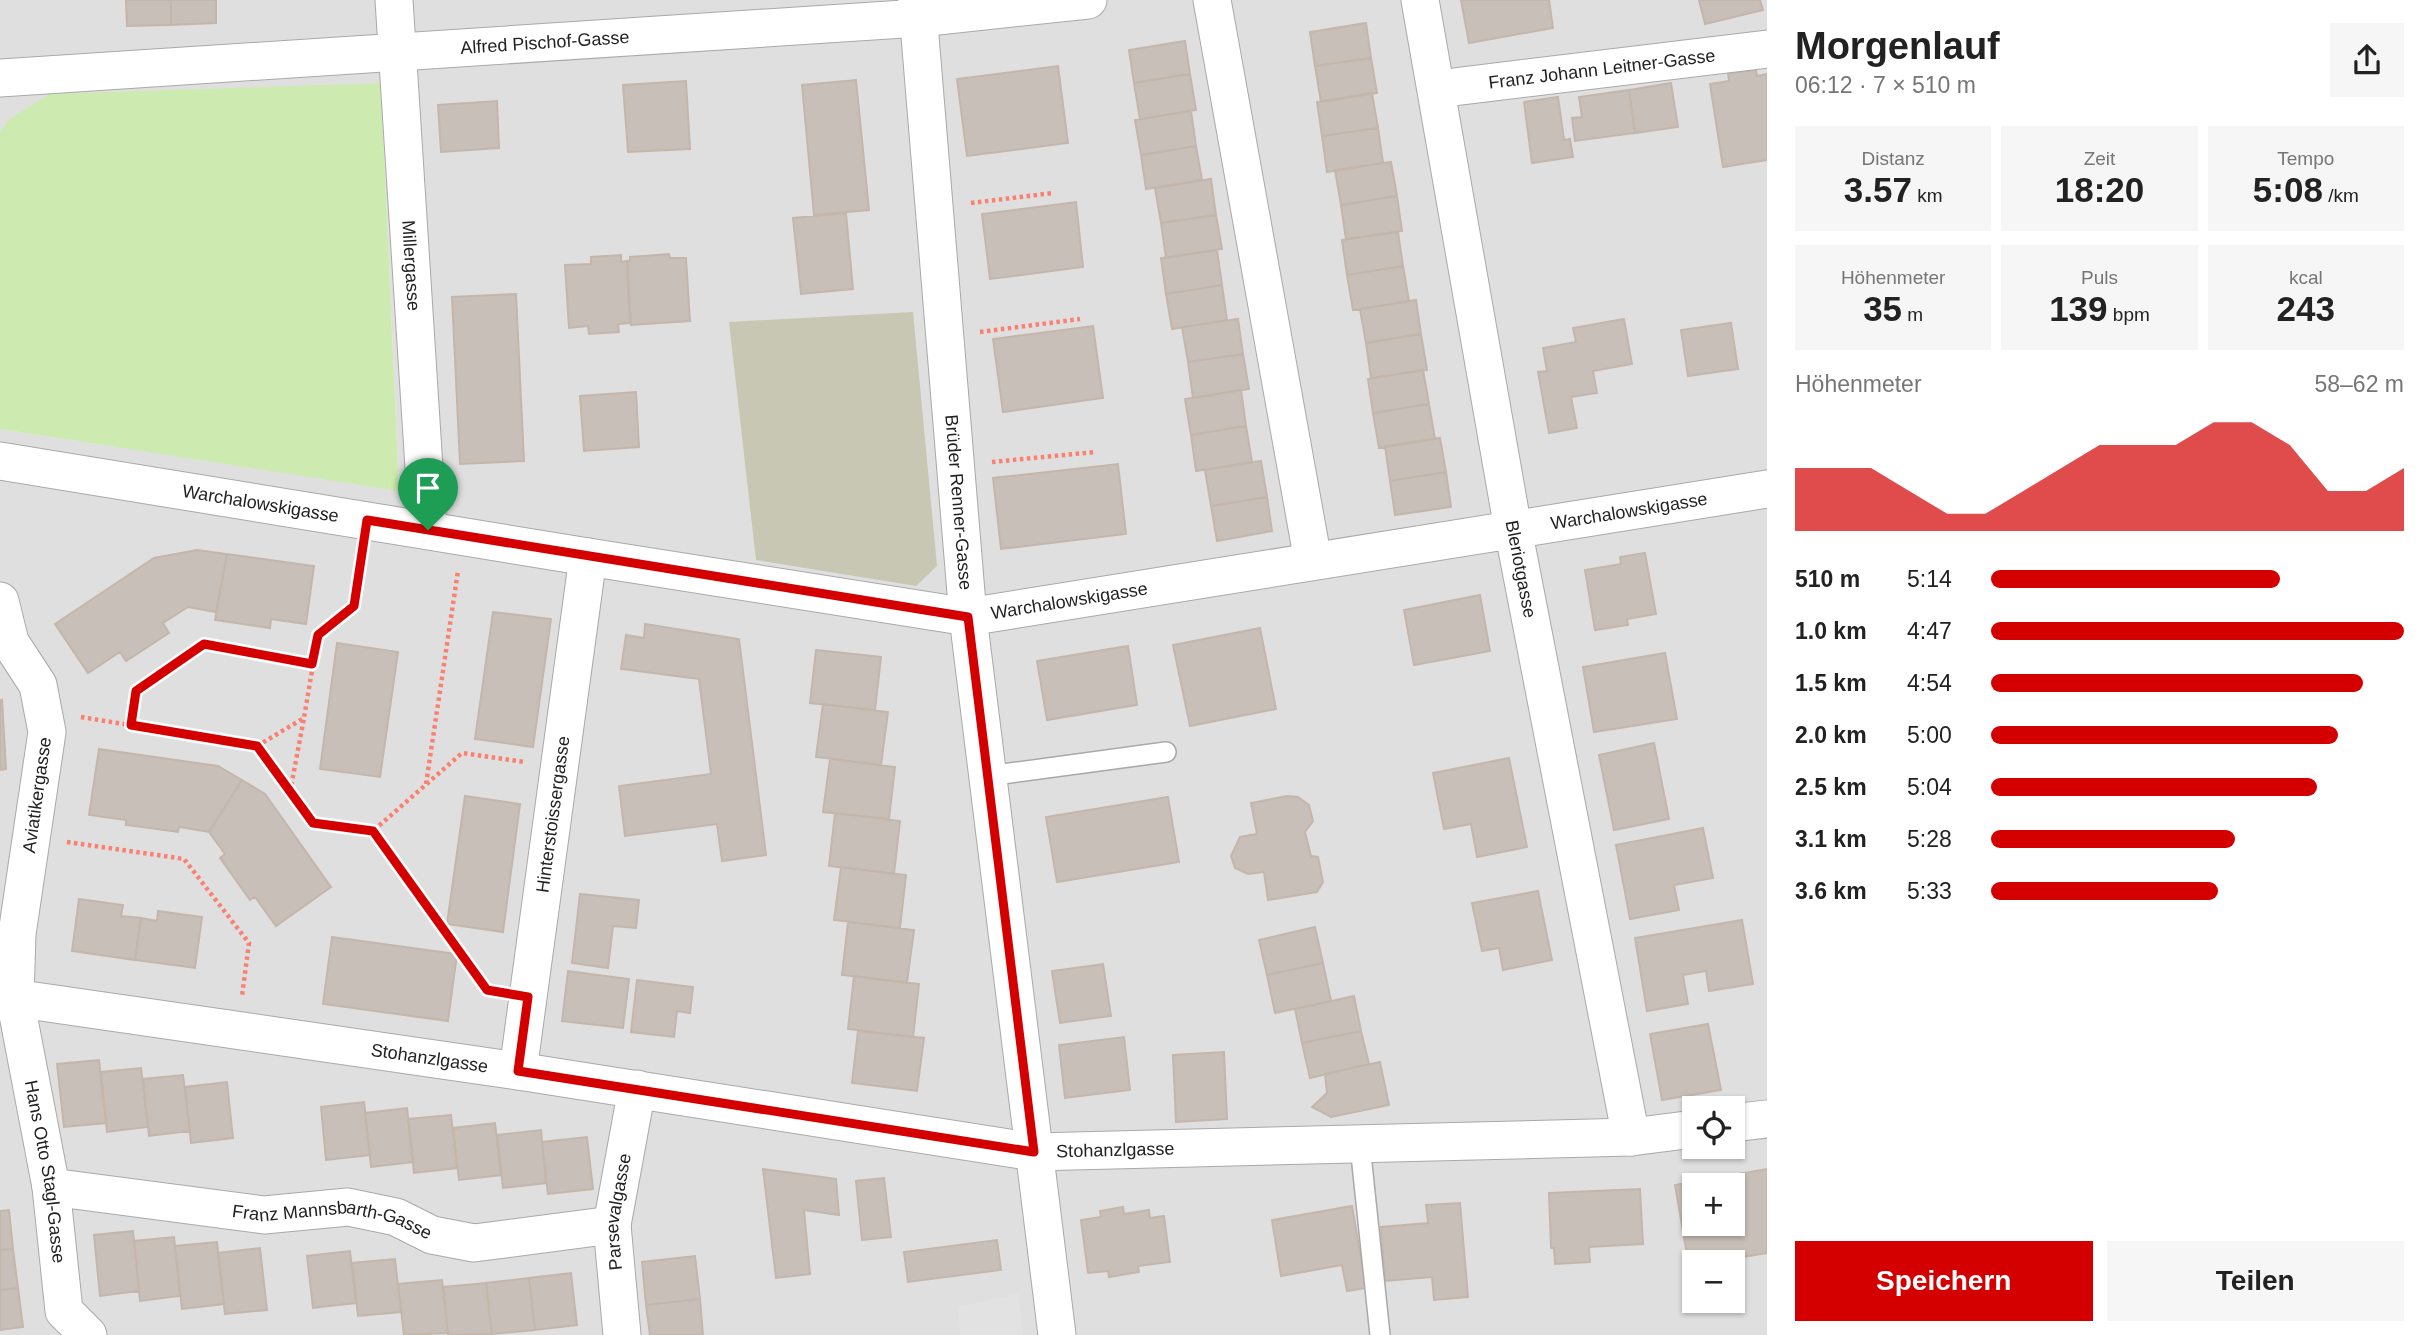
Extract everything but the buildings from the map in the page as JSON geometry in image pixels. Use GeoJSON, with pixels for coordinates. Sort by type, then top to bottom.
{"type":"FeatureCollection","features":[{"type":"Feature","properties":{"kind":"street","name":"Millergasse"},"geometry":{"type":"LineString","coordinates":[[394,0],[397,54],[446,533]]}},
{"type":"Feature","properties":{"kind":"street","name":"Alfred Pischof-Gasse"},"geometry":{"type":"LineString","coordinates":[[0,78],[397,54],[918,9],[1088,0]]}},
{"type":"Feature","properties":{"kind":"street"},"geometry":{"type":"LineString","coordinates":[[1212,0],[1313,561]]}},
{"type":"Feature","properties":{"kind":"street","name":"Bleriotgasse"},"geometry":{"type":"LineString","coordinates":[[1420,0],[1513,529],[1630,1137]]}},
{"type":"Feature","properties":{"kind":"street","name":"Brüder Renner-Gasse"},"geometry":{"type":"LineString","coordinates":[[918,9],[968,617],[1057,1335]]}},
{"type":"Feature","properties":{"kind":"street","name":"Franz Johann Leitner-Gasse"},"geometry":{"type":"LineString","coordinates":[[1437,89],[1767,49]]}},
{"type":"Feature","properties":{"kind":"street","name":"Warchalowskigasse"},"geometry":{"type":"LineString","coordinates":[[0,461],[968,617],[1767,489]]}},
{"type":"Feature","properties":{"kind":"street","name":"Hinterstoissergasse"},"geometry":{"type":"LineString","coordinates":[[518,1071],[588,557]]}},
{"type":"Feature","properties":{"kind":"street","name":"Aviatikergasse"},"geometry":{"type":"LineString","coordinates":[[0,601],[10,642],[38,685],[47,732],[7,997]]}},
{"type":"Feature","properties":{"kind":"street","name":"Stohanzlgasse"},"geometry":{"type":"LineString","coordinates":[[7,997],[637,1088],[1034,1152],[1630,1137],[1682,1130]]}},
{"type":"Feature","properties":{"kind":"street","name":"Hans Otto Stagl-Gasse"},"geometry":{"type":"LineString","coordinates":[[7,997],[51,1187],[64,1311],[88,1335]]}},
{"type":"Feature","properties":{"kind":"street","name":"Parsevalgasse"},"geometry":{"type":"LineString","coordinates":[[622,1335],[612,1225],[637,1088]]}},
{"type":"Feature","properties":{"kind":"street"},"geometry":{"type":"LineString","coordinates":[[1745,1122],[1767,1119]]}},
{"type":"Feature","properties":{"kind":"street","name":"Franz Mannsbarth-Gasse"},"geometry":{"type":"LineString","coordinates":[[51,1187],[264,1215],[348,1207],[396,1217],[432,1235],[474,1243],[612,1225]]}},
{"type":"Feature","properties":{"kind":"lane"},"geometry":{"type":"LineString","coordinates":[[988,776],[1166,752]]}},
{"type":"Feature","properties":{"kind":"lane"},"geometry":{"type":"LineString","coordinates":[[1360,1145],[1380,1335]]}},
{"type":"Feature","properties":{"kind":"path"},"geometry":{"type":"LineString","coordinates":[[934,207],[1053,193]]}},
{"type":"Feature","properties":{"kind":"path"},"geometry":{"type":"LineString","coordinates":[[944,336],[1080,319]]}},
{"type":"Feature","properties":{"kind":"path"},"geometry":{"type":"LineString","coordinates":[[955,466],[1095,452]]}},
{"type":"Feature","properties":{"kind":"path"},"geometry":{"type":"LineString","coordinates":[[290,792],[318,635],[354,606],[367,520]]}},
{"type":"Feature","properties":{"kind":"path"},"geometry":{"type":"LineString","coordinates":[[426,785],[446,533]]}},
{"type":"Feature","properties":{"kind":"path"},"geometry":{"type":"LineString","coordinates":[[131,725],[136,691],[204,644],[312,664]]}},
{"type":"Feature","properties":{"kind":"path"},"geometry":{"type":"LineString","coordinates":[[43,710],[257,746],[304,718]]}},
{"type":"Feature","properties":{"kind":"path"},"geometry":{"type":"LineString","coordinates":[[257,746],[313,823],[373,831],[487,990],[528,997]]}},
{"type":"Feature","properties":{"kind":"path"},"geometry":{"type":"LineString","coordinates":[[373,831],[463,753],[559,767]]}},
{"type":"Feature","properties":{"kind":"path"},"geometry":{"type":"LineString","coordinates":[[31,837],[184,859],[249,943],[237,1031]]}},
{"type":"Feature","properties":{"kind":"shaded area"},"geometry":{"type":"Polygon","coordinates":[[[0,0],[1767,0],[1767,1335],[0,1335],[0,429],[399,490],[381,83],[8,120],[0,132],[0,0]]]}},
{"type":"Feature","properties":{"kind":"shaded area"},"geometry":{"type":"Polygon","coordinates":[[[913,312],[937,566],[916,586],[756,560],[729,322],[913,312]]]}},
{"type":"Feature","properties":{"kind":"shaded area"},"geometry":{"type":"Polygon","coordinates":[[[1018,1294],[1023,1335],[960,1335],[958,1307],[1018,1294]]]}},
{"type":"Feature","properties":{"kind":"green space"},"geometry":{"type":"Polygon","coordinates":[[[381,83],[399,491],[0,429],[0,132],[8,120],[49,94],[381,83]]]}},
{"type":"Feature","properties":{"kind":"route"},"geometry":{"type":"LineString","coordinates":[[367,520],[428,530],[968,617],[1034,1152],[518,1071],[528,997],[487,990],[373,831],[313,823],[257,746],[131,725],[136,691],[204,644],[312,664],[318,635],[354,606],[367,520]]}}]}
